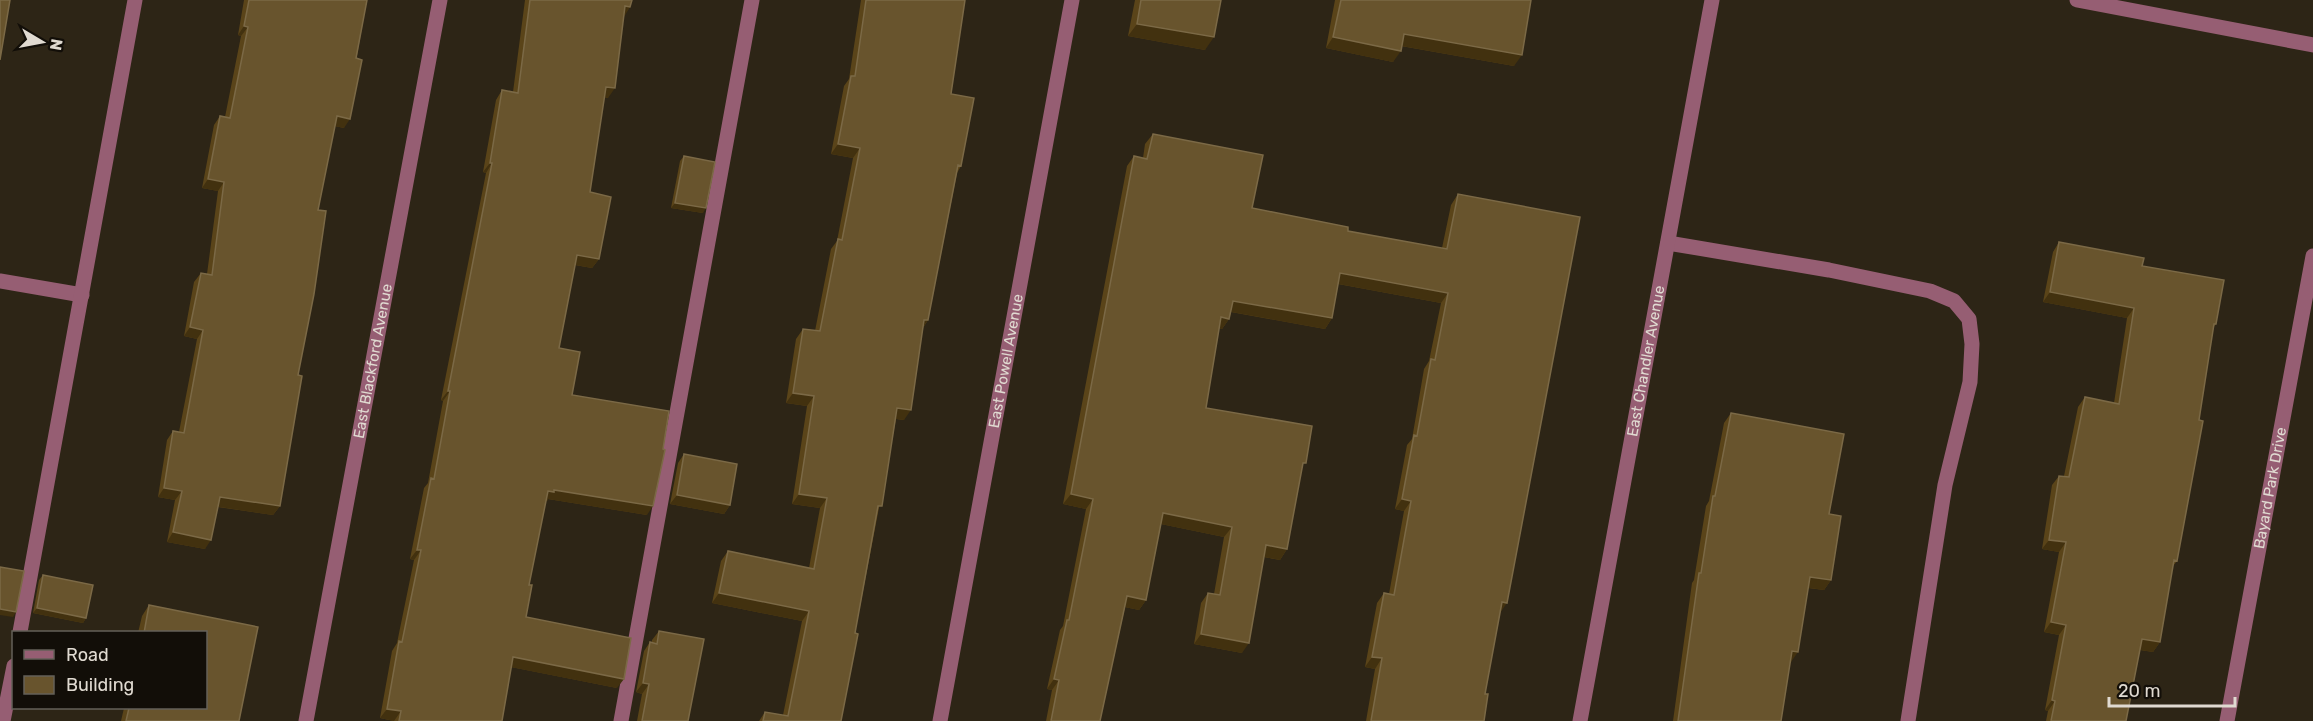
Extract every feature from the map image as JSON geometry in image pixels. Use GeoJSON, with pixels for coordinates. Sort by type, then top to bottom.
{"type":"FeatureCollection","features":[{"type":"Feature","properties":{"kind":"street"},"geometry":{"type":"LineString","coordinates":[[20,631],[135,0]]}},
{"type":"Feature","properties":{"kind":"street","name":"East Blackford Avenue"},"geometry":{"type":"LineString","coordinates":[[306,721],[440,0]]}},
{"type":"Feature","properties":{"kind":"street"},"geometry":{"type":"LineString","coordinates":[[621,721],[752,0]]}},
{"type":"Feature","properties":{"kind":"street","name":"East Powell Avenue"},"geometry":{"type":"LineString","coordinates":[[940,721],[1072,0]]}},
{"type":"Feature","properties":{"kind":"street","name":"East Chandler Avenue"},"geometry":{"type":"LineString","coordinates":[[1581,721],[1712,0]]}},
{"type":"Feature","properties":{"kind":"street"},"geometry":{"type":"LineString","coordinates":[[2077,0],[2313,45]]}},
{"type":"Feature","properties":{"kind":"street"},"geometry":{"type":"LineString","coordinates":[[1668,243],[1829,270],[1930,291],[1954,301],[1969,319],[1972,344],[1970,382],[1945,485],[1908,721]]}},
{"type":"Feature","properties":{"kind":"street","name":"Bayard Park Drive"},"geometry":{"type":"LineString","coordinates":[[2227,721],[2313,256]]}},
{"type":"Feature","properties":{"kind":"street"},"geometry":{"type":"LineString","coordinates":[[0,281],[82,296]]}},
{"type":"Feature","properties":{"kind":"street"},"geometry":{"type":"LineString","coordinates":[[3,721],[12,676]]}},
{"type":"Feature","properties":{"kind":"building"},"geometry":{"type":"Polygon","coordinates":[[[0,0],[10,0],[0,60],[0,0]]]}},
{"type":"Feature","properties":{"kind":"building"},"geometry":{"type":"Polygon","coordinates":[[[249,0],[367,0],[356,58],[362,60],[350,119],[337,116],[318,210],[326,211],[314,294],[298,375],[302,376],[280,506],[220,497],[211,540],[173,532],[182,491],[164,488],[173,431],[184,433],[203,330],[190,327],[201,273],[212,275],[224,182],[208,179],[220,116],[230,118],[248,27],[244,26],[249,0]]]}},
{"type":"Feature","properties":{"kind":"building"},"geometry":{"type":"Polygon","coordinates":[[[530,0],[632,0],[630,7],[625,6],[615,88],[606,87],[590,192],[611,197],[599,259],[577,255],[559,348],[580,352],[572,395],[669,411],[663,449],[665,450],[653,506],[554,490],[554,492],[548,491],[529,585],[532,585],[526,617],[631,638],[624,679],[513,657],[502,721],[399,721],[401,711],[387,709],[399,641],[402,642],[421,550],[417,550],[431,478],[434,479],[450,391],[448,391],[492,163],[490,163],[502,90],[518,93],[530,0]]]}},
{"type":"Feature","properties":{"kind":"building"},"geometry":{"type":"Polygon","coordinates":[[[866,0],[965,0],[951,94],[974,98],[961,166],[958,165],[928,320],[924,320],[911,410],[897,408],[882,506],[878,506],[855,633],[858,634],[841,721],[763,721],[765,712],[788,716],[809,611],[719,593],[728,551],[814,569],[827,498],[799,494],[814,396],[793,393],[803,329],[820,331],[838,239],[842,240],[860,148],[838,144],[851,76],[855,76],[866,0]]]}},
{"type":"Feature","properties":{"kind":"building"},"geometry":{"type":"Polygon","coordinates":[[[1141,0],[1221,0],[1214,37],[1137,24],[1141,0]]]}},
{"type":"Feature","properties":{"kind":"building"},"geometry":{"type":"Polygon","coordinates":[[[1341,0],[1531,0],[1522,55],[1404,34],[1401,51],[1333,37],[1341,0]]]}},
{"type":"Feature","properties":{"kind":"building"},"geometry":{"type":"Polygon","coordinates":[[[1153,134],[1263,155],[1252,208],[1348,227],[1348,231],[1447,249],[1458,194],[1580,217],[1507,603],[1502,602],[1485,694],[1488,694],[1484,721],[1371,721],[1382,658],[1372,657],[1384,593],[1394,595],[1411,501],[1402,499],[1414,435],[1417,436],[1431,359],[1435,360],[1448,293],[1340,273],[1332,318],[1233,301],[1229,319],[1221,317],[1206,408],[1312,426],[1287,549],[1266,545],[1249,643],[1201,634],[1208,593],[1220,595],[1232,527],[1163,513],[1146,600],[1127,596],[1100,721],[1051,721],[1059,680],[1054,679],[1067,620],[1069,620],[1093,499],[1071,494],[1134,156],[1147,159],[1153,134]]]}},
{"type":"Feature","properties":{"kind":"building"},"geometry":{"type":"Polygon","coordinates":[[[684,156],[715,162],[706,208],[675,203],[684,156]]]}},
{"type":"Feature","properties":{"kind":"building"},"geometry":{"type":"Polygon","coordinates":[[[2059,242],[2144,258],[2142,266],[2224,280],[2216,324],[2214,324],[2199,420],[2203,421],[2177,561],[2174,560],[2160,642],[2142,639],[2126,721],[2051,721],[2055,701],[2052,700],[2066,625],[2051,622],[2066,542],[2049,540],[2059,476],[2069,477],[2085,397],[2119,404],[2134,308],[2050,292],[2059,242]]]}},
{"type":"Feature","properties":{"kind":"building"},"geometry":{"type":"Polygon","coordinates":[[[1731,413],[1844,434],[1829,514],[1841,516],[1831,580],[1810,577],[1798,652],[1792,651],[1781,721],[1678,721],[1699,573],[1701,573],[1713,496],[1715,496],[1731,413]]]}},
{"type":"Feature","properties":{"kind":"building"},"geometry":{"type":"Polygon","coordinates":[[[684,454],[737,464],[730,505],[677,495],[684,454]]]}},
{"type":"Feature","properties":{"kind":"building"},"geometry":{"type":"Polygon","coordinates":[[[0,567],[24,571],[16,612],[0,609],[0,567]]]}},
{"type":"Feature","properties":{"kind":"building"},"geometry":{"type":"Polygon","coordinates":[[[43,575],[93,585],[86,618],[37,608],[43,575]]]}},
{"type":"Feature","properties":{"kind":"building"},"geometry":{"type":"Polygon","coordinates":[[[149,605],[258,627],[239,721],[126,721],[129,709],[207,709],[207,631],[144,631],[149,605]]]}},
{"type":"Feature","properties":{"kind":"building"},"geometry":{"type":"Polygon","coordinates":[[[659,631],[704,639],[688,721],[642,721],[649,684],[643,683],[650,642],[657,644],[659,631]]]}}]}
